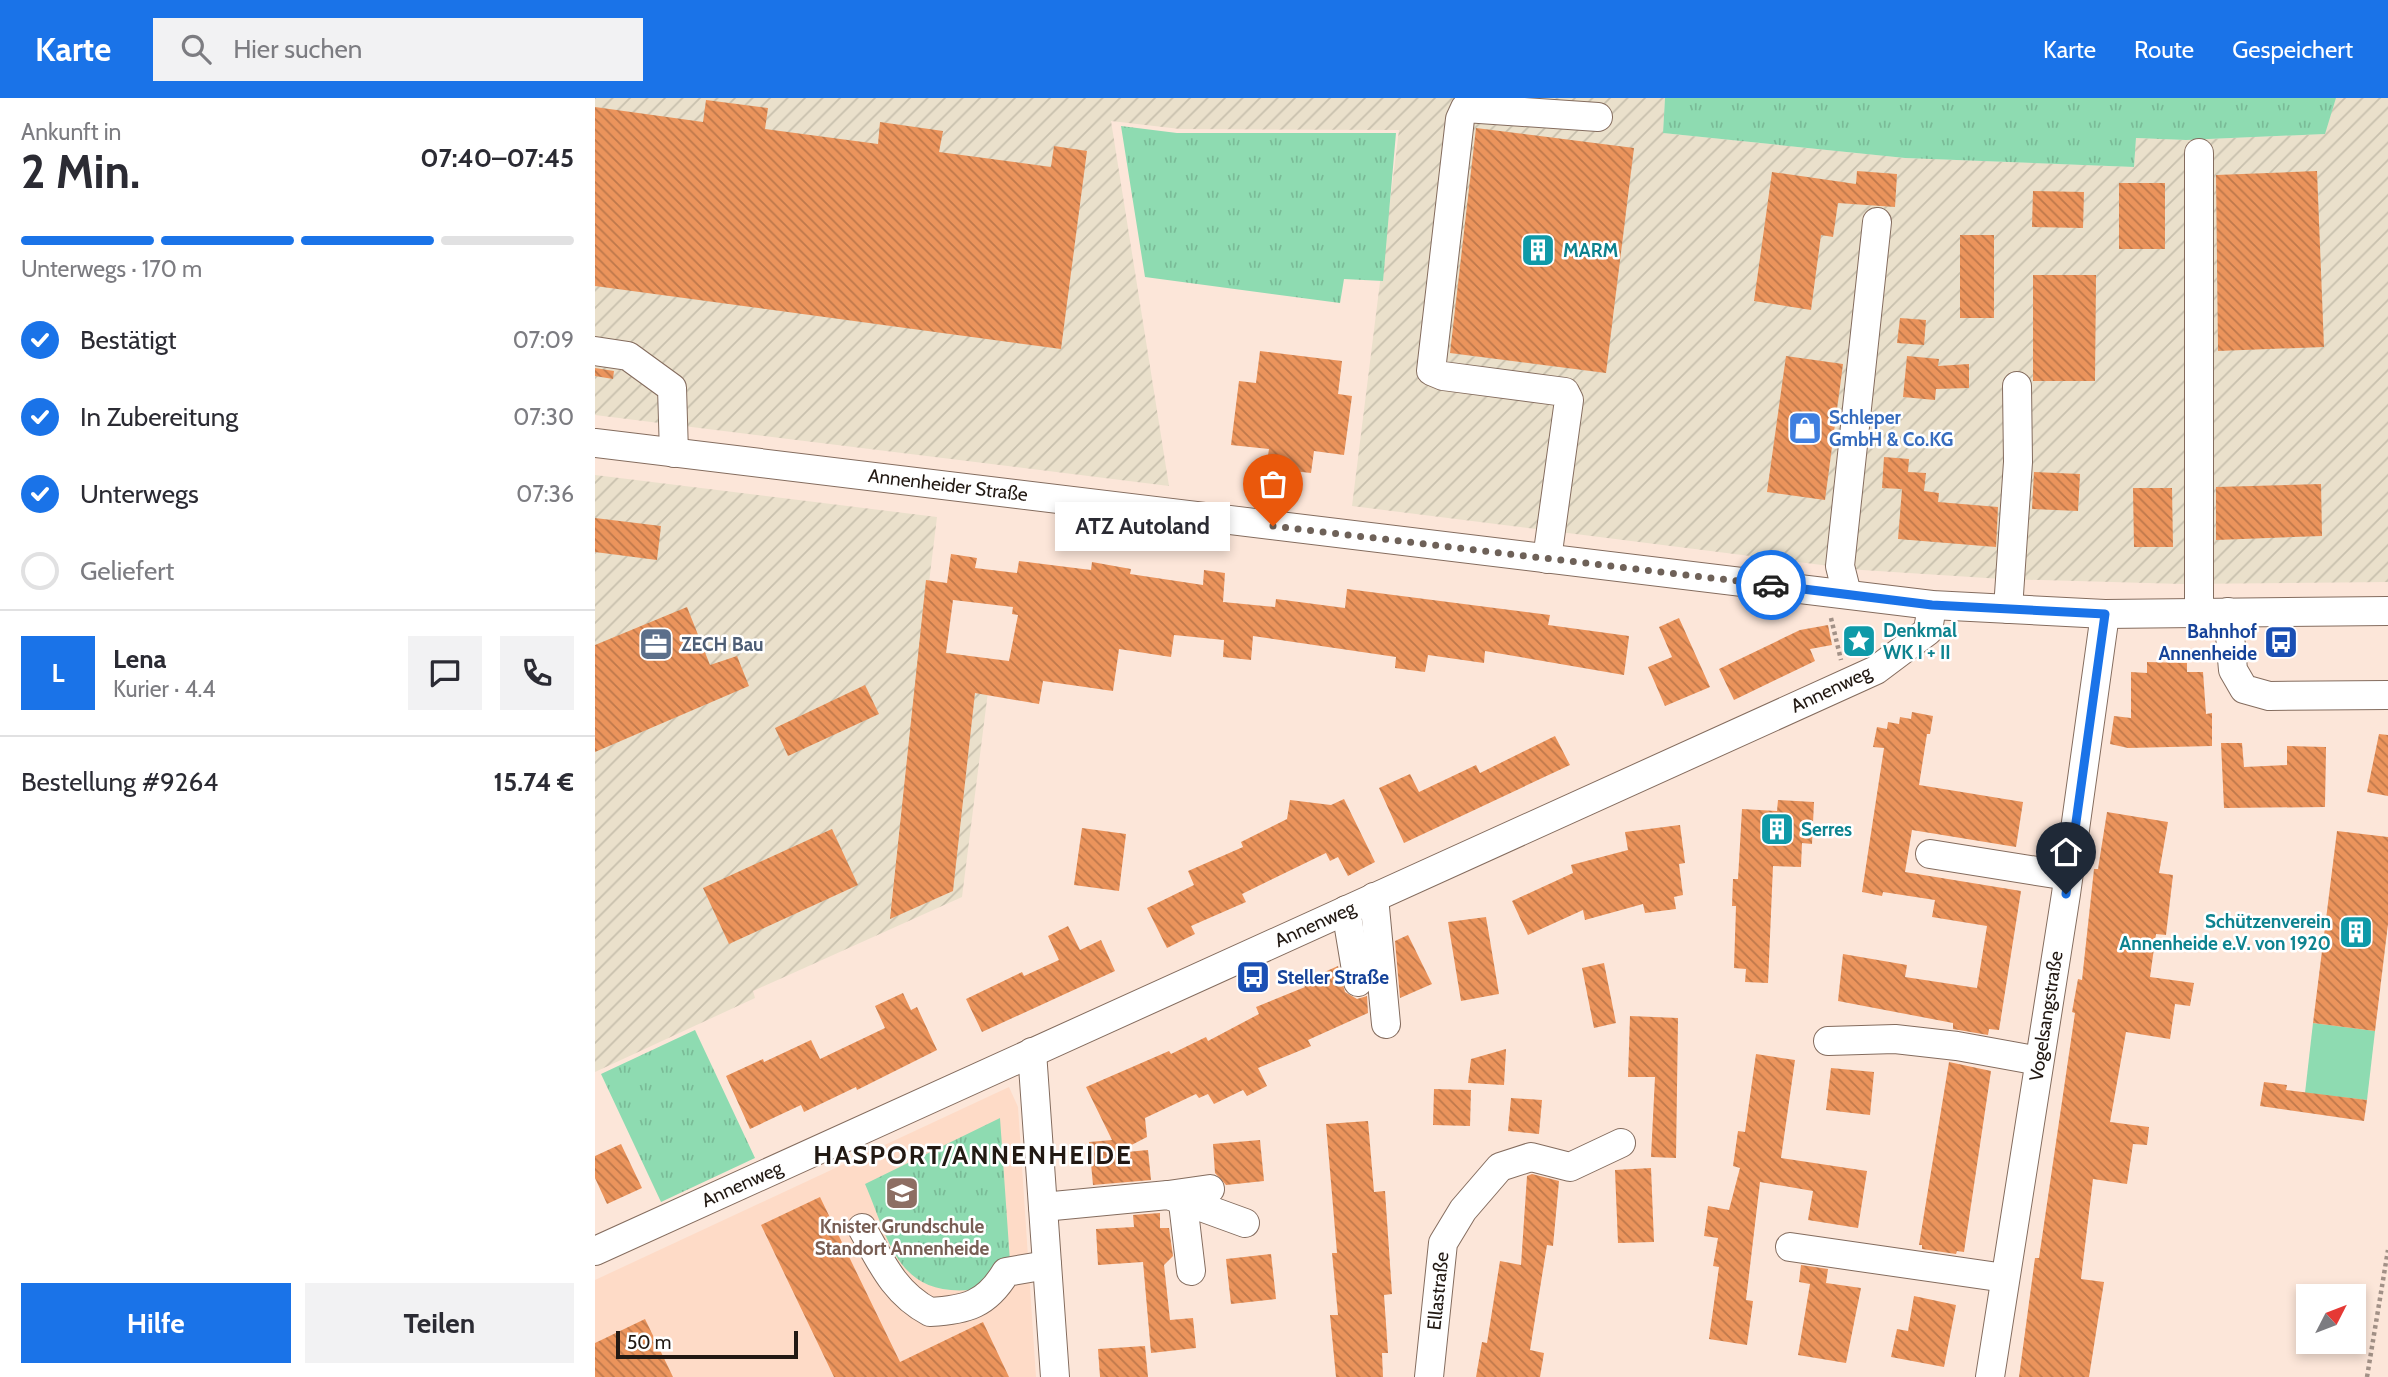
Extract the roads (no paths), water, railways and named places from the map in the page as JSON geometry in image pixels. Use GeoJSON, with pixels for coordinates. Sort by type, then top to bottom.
{"type":"FeatureCollection","features":[{"type":"Feature","properties":{"kind":"street"},"geometry":{"type":"LineString","coordinates":[[1547,559],[1569,400],[1565,393],[1443,376],[1431,371],[1443,265],[1460,119],[1465,108],[1598,117]]}},
{"type":"Feature","properties":{"kind":"street"},"geometry":{"type":"LineString","coordinates":[[2199,153],[2199,612]]}},
{"type":"Feature","properties":{"kind":"street"},"geometry":{"type":"LineString","coordinates":[[1841,593],[1840,566],[1877,222]]}},
{"type":"Feature","properties":{"kind":"street"},"geometry":{"type":"LineString","coordinates":[[595,351],[628,356],[672,388],[674,453]]}},
{"type":"Feature","properties":{"kind":"street"},"geometry":{"type":"LineString","coordinates":[[595,367],[650,372]]}},
{"type":"Feature","properties":{"kind":"street"},"geometry":{"type":"LineString","coordinates":[[2008,609],[2018,462],[2017,386]]}},
{"type":"Feature","properties":{"kind":"street","name":"Annenheider Straße"},"geometry":{"type":"LineString","coordinates":[[595,443],[919,480],[1191,517],[1932,605],[2105,614],[2388,611]]}},
{"type":"Feature","properties":{"kind":"street","name":"Annenweg"},"geometry":{"type":"LineString","coordinates":[[595,1251],[1876,670],[1928,631],[1932,605]]}},
{"type":"Feature","properties":{"kind":"street"},"geometry":{"type":"LineString","coordinates":[[2228,612],[2233,670],[2244,690],[2269,696],[2388,695]]}},
{"type":"Feature","properties":{"kind":"street","name":"Vogelsangstraße"},"geometry":{"type":"LineString","coordinates":[[1990,1377],[2068,876],[2105,614]]}},
{"type":"Feature","properties":{"kind":"street"},"geometry":{"type":"LineString","coordinates":[[1930,854],[2068,876]]}},
{"type":"Feature","properties":{"kind":"street"},"geometry":{"type":"LineString","coordinates":[[1374,897],[1386,1024]]}},
{"type":"Feature","properties":{"kind":"street"},"geometry":{"type":"LineString","coordinates":[[1346,909],[1358,982]]}},
{"type":"Feature","properties":{"kind":"street"},"geometry":{"type":"LineString","coordinates":[[1828,1041],[1895,1039],[1958,1046],[2039,1061]]}},
{"type":"Feature","properties":{"kind":"street"},"geometry":{"type":"LineString","coordinates":[[1032,1052],[1055,1377]]}},
{"type":"Feature","properties":{"kind":"street","name":"Ellastraße"},"geometry":{"type":"LineString","coordinates":[[1429,1377],[1443,1243],[1463,1210],[1500,1167],[1531,1157],[1570,1167],[1621,1143]]}},
{"type":"Feature","properties":{"kind":"street"},"geometry":{"type":"LineString","coordinates":[[1043,1207],[1176,1199],[1210,1189]]}},
{"type":"Feature","properties":{"kind":"street"},"geometry":{"type":"LineString","coordinates":[[1176,1199],[1245,1223]]}},
{"type":"Feature","properties":{"kind":"street"},"geometry":{"type":"LineString","coordinates":[[1176,1199],[1191,1271]]}},
{"type":"Feature","properties":{"kind":"street"},"geometry":{"type":"LineString","coordinates":[[862,1228],[888,1276],[904,1296],[930,1312],[973,1305],[998,1288],[1006,1272],[1047,1265]]}},
{"type":"Feature","properties":{"kind":"street"},"geometry":{"type":"LineString","coordinates":[[1790,1247],[2005,1278]]}},
{"type":"Feature","properties":{"kind":"place","name":"MARM"},"geometry":{"type":"Point","coordinates":[1538,250]}},
{"type":"Feature","properties":{"kind":"place","name":"Schleper GmbH & Co.KG"},"geometry":{"type":"Point","coordinates":[1805,428]}},
{"type":"Feature","properties":{"kind":"place","name":"ATZ Autoland"},"geometry":{"type":"Point","coordinates":[1273,526]}},
{"type":"Feature","properties":{"kind":"place","name":"Denkmal WK I + II"},"geometry":{"type":"Point","coordinates":[1859,641]}},
{"type":"Feature","properties":{"kind":"place","name":"Bahnhof Annenheide"},"geometry":{"type":"Point","coordinates":[2281,642]}},
{"type":"Feature","properties":{"kind":"place","name":"ZECH Bau"},"geometry":{"type":"Point","coordinates":[656,644]}},
{"type":"Feature","properties":{"kind":"place","name":"Serres"},"geometry":{"type":"Point","coordinates":[1777,829]}},
{"type":"Feature","properties":{"kind":"place","name":"Schützenverein Annenheide e.V. von 1920"},"geometry":{"type":"Point","coordinates":[2356,932]}},
{"type":"Feature","properties":{"kind":"place","name":"Steller Straße"},"geometry":{"type":"Point","coordinates":[1253,977]}},
{"type":"Feature","properties":{"kind":"place","name":"Knister Grundschule Standort Annenheide"},"geometry":{"type":"Point","coordinates":[902,1193]}},
{"type":"Feature","properties":{"kind":"district","name":"HASPORT/ANNENHEIDE"},"geometry":{"type":"Point","coordinates":[973,1155]}}]}
